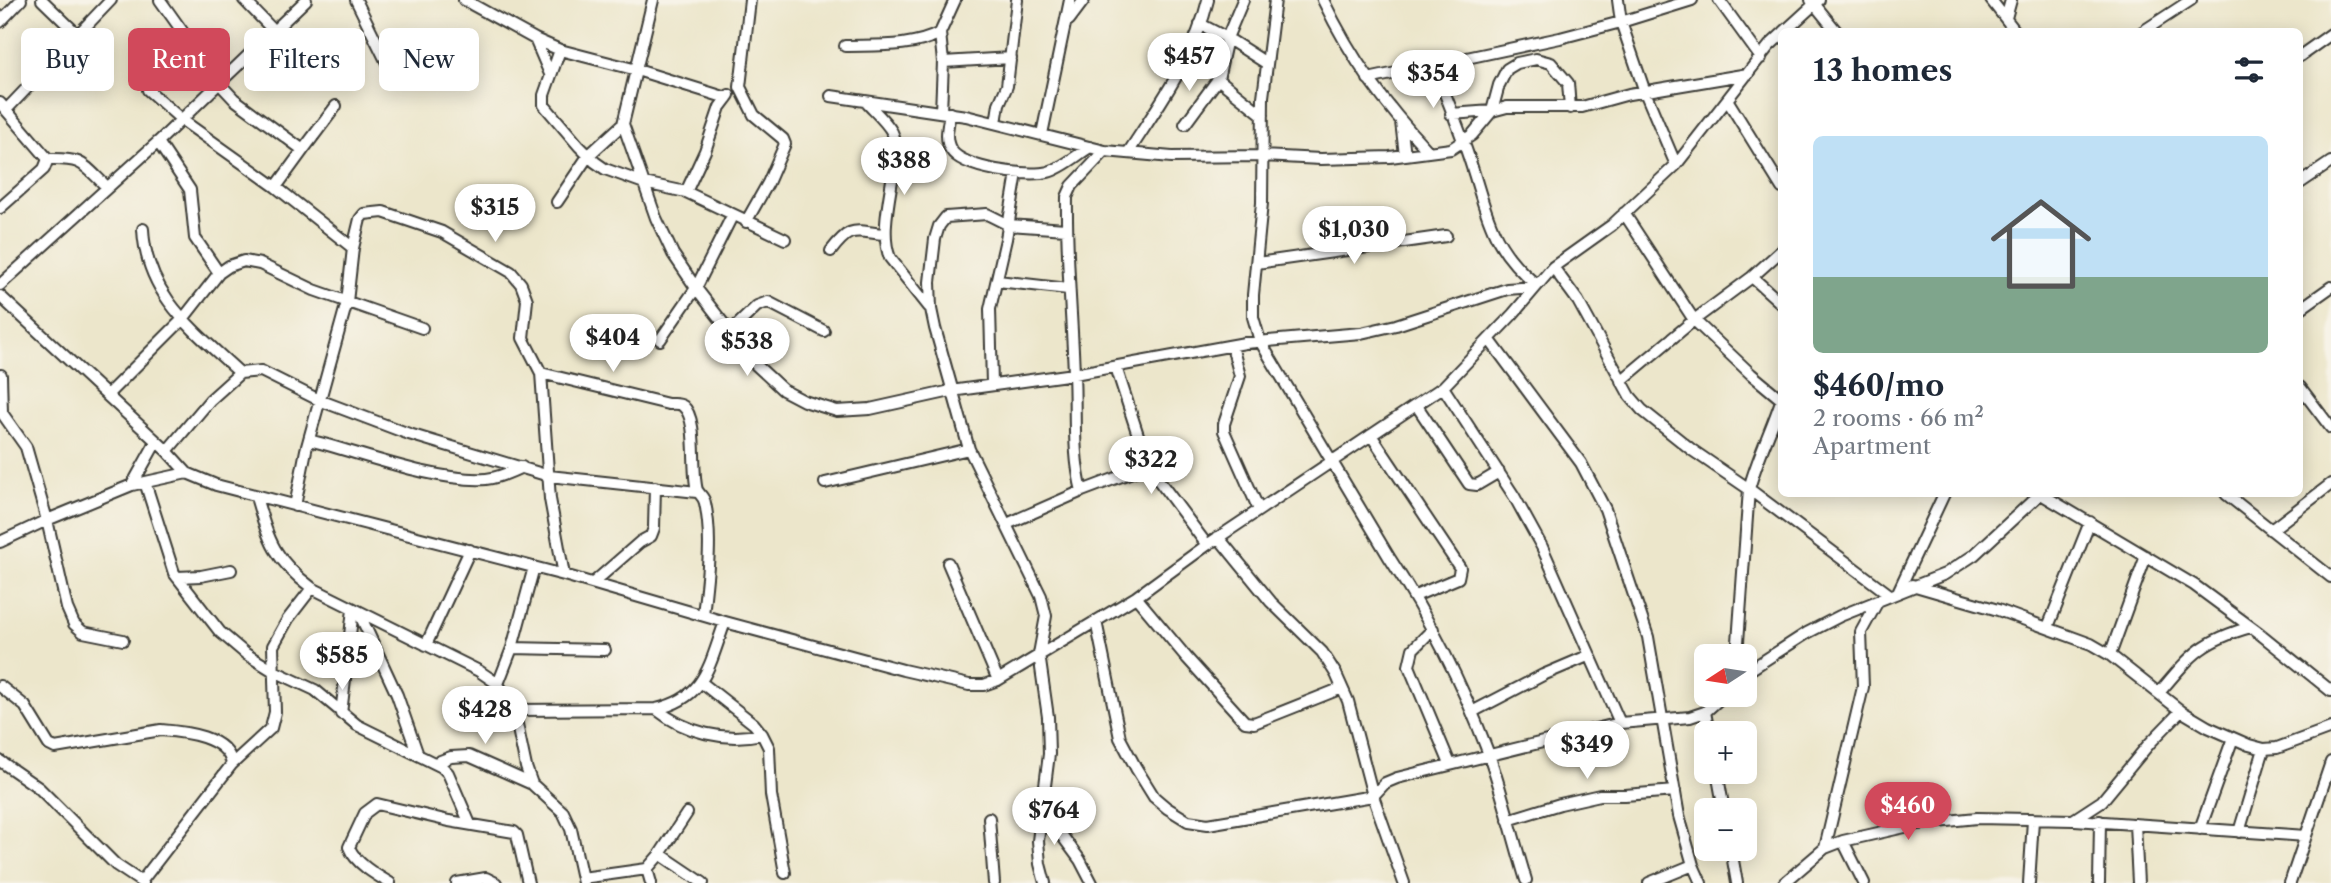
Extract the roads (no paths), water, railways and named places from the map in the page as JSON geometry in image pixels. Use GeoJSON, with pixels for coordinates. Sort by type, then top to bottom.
{"type":"FeatureCollection","features":[{"type":"Feature","properties":{"kind":"street"},"geometry":{"type":"LineString","coordinates":[[0,22],[22,0]]}},
{"type":"Feature","properties":{"kind":"street"},"geometry":{"type":"LineString","coordinates":[[42,0],[71,28]]}},
{"type":"Feature","properties":{"kind":"street"},"geometry":{"type":"LineString","coordinates":[[83,28],[111,0]]}},
{"type":"Feature","properties":{"kind":"street"},"geometry":{"type":"LineString","coordinates":[[160,0],[180,28]]}},
{"type":"Feature","properties":{"kind":"street"},"geometry":{"type":"LineString","coordinates":[[244,0],[271,28]]}},
{"type":"Feature","properties":{"kind":"street"},"geometry":{"type":"LineString","coordinates":[[277,28],[306,0]]}},
{"type":"Feature","properties":{"kind":"street"},"geometry":{"type":"LineString","coordinates":[[356,0],[379,47]]}},
{"type":"Feature","properties":{"kind":"street"},"geometry":{"type":"LineString","coordinates":[[464,0],[479,3],[535,39],[560,50],[727,98]]}},
{"type":"Feature","properties":{"kind":"street"},"geometry":{"type":"LineString","coordinates":[[557,202],[588,156],[623,124],[653,0]]}},
{"type":"Feature","properties":{"kind":"street"},"geometry":{"type":"LineString","coordinates":[[746,222],[768,183],[785,144],[783,139],[754,115],[740,87],[750,0]]}},
{"type":"Feature","properties":{"kind":"street"},"geometry":{"type":"LineString","coordinates":[[955,0],[940,33],[947,136],[950,149],[957,157],[967,163],[1017,173],[1049,171],[1090,147]]}},
{"type":"Feature","properties":{"kind":"street"},"geometry":{"type":"LineString","coordinates":[[996,123],[1012,58],[1017,0]]}},
{"type":"Feature","properties":{"kind":"street"},"geometry":{"type":"LineString","coordinates":[[1042,134],[1070,0]]}},
{"type":"Feature","properties":{"kind":"street"},"geometry":{"type":"LineString","coordinates":[[1066,24],[1084,0]]}},
{"type":"Feature","properties":{"kind":"street"},"geometry":{"type":"LineString","coordinates":[[1128,153],[1179,72],[1208,0]]}},
{"type":"Feature","properties":{"kind":"street"},"geometry":{"type":"LineString","coordinates":[[1185,124],[1218,79],[1227,38],[1243,0]]}},
{"type":"Feature","properties":{"kind":"street"},"geometry":{"type":"LineString","coordinates":[[1275,0],[1266,63],[1262,203],[1253,317],[1260,341],[1433,629],[1489,755],[1526,880]]}},
{"type":"Feature","properties":{"kind":"street"},"geometry":{"type":"LineString","coordinates":[[1323,0],[1368,79],[1401,122],[1429,152]]}},
{"type":"Feature","properties":{"kind":"street"},"geometry":{"type":"LineString","coordinates":[[1618,0],[1621,22],[1645,92],[1676,165]]}},
{"type":"Feature","properties":{"kind":"street"},"geometry":{"type":"LineString","coordinates":[[1368,79],[1621,22],[1692,0]]}},
{"type":"Feature","properties":{"kind":"street"},"geometry":{"type":"LineString","coordinates":[[1718,0],[1760,58]]}},
{"type":"Feature","properties":{"kind":"street"},"geometry":{"type":"LineString","coordinates":[[1991,0],[2013,28]]}},
{"type":"Feature","properties":{"kind":"street"},"geometry":{"type":"LineString","coordinates":[[2006,18],[2011,0]]}},
{"type":"Feature","properties":{"kind":"street"},"geometry":{"type":"LineString","coordinates":[[2148,28],[2192,0]]}},
{"type":"Feature","properties":{"kind":"street"},"geometry":{"type":"LineString","coordinates":[[1788,28],[1815,1],[1834,28]]}},
{"type":"Feature","properties":{"kind":"street"},"geometry":{"type":"LineString","coordinates":[[1200,24],[1266,63]]}},
{"type":"Feature","properties":{"kind":"street"},"geometry":{"type":"LineString","coordinates":[[845,47],[906,43],[932,38],[940,33]]}},
{"type":"Feature","properties":{"kind":"street"},"geometry":{"type":"LineString","coordinates":[[2303,54],[2331,34]]}},
{"type":"Feature","properties":{"kind":"street"},"geometry":{"type":"LineString","coordinates":[[0,296],[167,451],[187,473],[257,497],[564,575],[903,670],[969,685],[984,685],[998,680],[1136,597],[1207,545],[1443,387],[1553,267],[1612,225],[1676,165],[1778,38]]}},
{"type":"Feature","properties":{"kind":"street"},"geometry":{"type":"LineString","coordinates":[[535,39],[550,74]]}},
{"type":"Feature","properties":{"kind":"street"},"geometry":{"type":"LineString","coordinates":[[560,50],[550,74],[544,105],[588,156],[605,169],[644,183],[686,192],[785,239]]}},
{"type":"Feature","properties":{"kind":"street"},"geometry":{"type":"LineString","coordinates":[[943,62],[1012,58]]}},
{"type":"Feature","properties":{"kind":"street"},"geometry":{"type":"LineString","coordinates":[[230,73],[244,59]]}},
{"type":"Feature","properties":{"kind":"street"},"geometry":{"type":"LineString","coordinates":[[831,96],[996,123],[1105,151],[1172,157],[1262,156],[1321,159],[1405,155],[1451,149],[1464,142],[1492,111],[1499,85],[1507,69],[1517,63],[1536,59],[1551,63],[1569,83],[1570,108]]}},
{"type":"Feature","properties":{"kind":"street"},"geometry":{"type":"LineString","coordinates":[[1434,65],[1464,142],[1485,211],[1502,250],[1536,286]]}},
{"type":"Feature","properties":{"kind":"street"},"geometry":{"type":"LineString","coordinates":[[1451,114],[1526,105],[1582,107],[1629,94],[1748,74]]}},
{"type":"Feature","properties":{"kind":"street"},"geometry":{"type":"LineString","coordinates":[[1218,79],[1263,115]]}},
{"type":"Feature","properties":{"kind":"street"},"geometry":{"type":"LineString","coordinates":[[686,192],[705,151],[720,107],[740,87]]}},
{"type":"Feature","properties":{"kind":"street"},"geometry":{"type":"LineString","coordinates":[[21,88],[3,106],[47,159]]}},
{"type":"Feature","properties":{"kind":"street"},"geometry":{"type":"LineString","coordinates":[[149,91],[182,120],[276,187],[354,248]]}},
{"type":"Feature","properties":{"kind":"street"},"geometry":{"type":"LineString","coordinates":[[0,285],[211,91]]}},
{"type":"Feature","properties":{"kind":"street"},"geometry":{"type":"LineString","coordinates":[[228,91],[256,116],[303,150]]}},
{"type":"Feature","properties":{"kind":"street"},"geometry":{"type":"LineString","coordinates":[[1728,101],[1778,182]]}},
{"type":"Feature","properties":{"kind":"street"},"geometry":{"type":"LineString","coordinates":[[866,102],[887,126],[895,140],[884,234],[890,258],[931,309]]}},
{"type":"Feature","properties":{"kind":"street"},"geometry":{"type":"LineString","coordinates":[[276,187],[336,106]]}},
{"type":"Feature","properties":{"kind":"street"},"geometry":{"type":"LineString","coordinates":[[1401,122],[1405,155]]}},
{"type":"Feature","properties":{"kind":"street"},"geometry":{"type":"LineString","coordinates":[[623,124],[673,254],[696,288],[755,364],[783,390],[804,401],[837,411],[870,409],[951,391],[1074,374],[1260,341],[1361,333],[1396,325],[1507,289],[1536,286]]}},
{"type":"Feature","properties":{"kind":"street"},"geometry":{"type":"LineString","coordinates":[[158,142],[190,190],[195,238],[219,273]]}},
{"type":"Feature","properties":{"kind":"street"},"geometry":{"type":"LineString","coordinates":[[1082,491],[1077,465],[1068,289],[1067,197],[1072,186],[1105,151]]}},
{"type":"Feature","properties":{"kind":"street"},"geometry":{"type":"LineString","coordinates":[[47,159],[72,158],[80,161],[107,187]]}},
{"type":"Feature","properties":{"kind":"street"},"geometry":{"type":"LineString","coordinates":[[0,208],[44,169],[47,159]]}},
{"type":"Feature","properties":{"kind":"street"},"geometry":{"type":"LineString","coordinates":[[2303,181],[2331,162]]}},
{"type":"Feature","properties":{"kind":"street"},"geometry":{"type":"LineString","coordinates":[[992,384],[990,309],[998,281],[1017,173]]}},
{"type":"Feature","properties":{"kind":"street"},"geometry":{"type":"LineString","coordinates":[[295,506],[319,400],[347,302],[360,219],[364,214],[383,212],[442,232],[510,272],[522,284],[527,300],[523,338],[541,373],[548,476],[564,575]]}},
{"type":"Feature","properties":{"kind":"street"},"geometry":{"type":"LineString","coordinates":[[1624,213],[1694,320],[1778,396]]}},
{"type":"Feature","properties":{"kind":"street"},"geometry":{"type":"LineString","coordinates":[[1045,883],[1038,841],[1049,754],[1048,717],[1039,654],[1046,616],[1041,596],[969,449],[951,391],[931,309],[930,282],[935,239],[941,220],[946,217],[987,214],[1009,225],[1066,229]]}},
{"type":"Feature","properties":{"kind":"street"},"geometry":{"type":"LineString","coordinates":[[660,340],[696,288],[732,216]]}},
{"type":"Feature","properties":{"kind":"street"},"geometry":{"type":"LineString","coordinates":[[143,229],[144,250],[149,266],[167,302],[240,373]]}},
{"type":"Feature","properties":{"kind":"street"},"geometry":{"type":"LineString","coordinates":[[831,251],[843,235],[849,232],[884,234]]}},
{"type":"Feature","properties":{"kind":"street"},"geometry":{"type":"LineString","coordinates":[[1257,263],[1446,236]]}},
{"type":"Feature","properties":{"kind":"street"},"geometry":{"type":"LineString","coordinates":[[1621,382],[1778,254]]}},
{"type":"Feature","properties":{"kind":"street"},"geometry":{"type":"LineString","coordinates":[[107,395],[183,319],[219,273],[244,261],[260,264],[314,290],[422,328]]}},
{"type":"Feature","properties":{"kind":"street"},"geometry":{"type":"LineString","coordinates":[[1507,289],[1516,267]]}},
{"type":"Feature","properties":{"kind":"street"},"geometry":{"type":"LineString","coordinates":[[1553,267],[1578,301],[1621,382],[1642,410],[1692,450],[1894,593]]}},
{"type":"Feature","properties":{"kind":"street"},"geometry":{"type":"LineString","coordinates":[[1752,277],[1778,300]]}},
{"type":"Feature","properties":{"kind":"street"},"geometry":{"type":"LineString","coordinates":[[998,281],[1068,289]]}},
{"type":"Feature","properties":{"kind":"street"},"geometry":{"type":"LineString","coordinates":[[2303,307],[2331,287]]}},
{"type":"Feature","properties":{"kind":"street"},"geometry":{"type":"LineString","coordinates":[[730,332],[757,306],[768,302],[824,331]]}},
{"type":"Feature","properties":{"kind":"street"},"geometry":{"type":"LineString","coordinates":[[1489,339],[1581,463],[1605,509],[1648,637],[1675,791],[1693,865],[1701,883]]}},
{"type":"Feature","properties":{"kind":"street"},"geometry":{"type":"LineString","coordinates":[[1232,346],[1240,376],[1224,431],[1259,510]]}},
{"type":"Feature","properties":{"kind":"street"},"geometry":{"type":"LineString","coordinates":[[1116,366],[1147,466],[1207,545]]}},
{"type":"Feature","properties":{"kind":"street"},"geometry":{"type":"LineString","coordinates":[[167,451],[210,400],[240,373],[261,371],[319,400],[409,434],[548,476],[697,492],[705,500],[708,529],[709,560],[703,615]]}},
{"type":"Feature","properties":{"kind":"street"},"geometry":{"type":"LineString","coordinates":[[541,373],[668,404],[680,404],[690,417],[697,492]]}},
{"type":"Feature","properties":{"kind":"street"},"geometry":{"type":"LineString","coordinates":[[1,375],[2,413],[26,447],[47,520],[67,608],[74,624],[83,632],[123,640]]}},
{"type":"Feature","properties":{"kind":"street"},"geometry":{"type":"LineString","coordinates":[[1443,387],[1499,472],[1542,547],[1620,723]]}},
{"type":"Feature","properties":{"kind":"street"},"geometry":{"type":"LineString","coordinates":[[2303,391],[2331,428]]}},
{"type":"Feature","properties":{"kind":"street"},"geometry":{"type":"LineString","coordinates":[[2319,413],[2331,405]]}},
{"type":"Feature","properties":{"kind":"street"},"geometry":{"type":"LineString","coordinates":[[1418,406],[1469,484],[1477,485],[1499,472]]}},
{"type":"Feature","properties":{"kind":"street"},"geometry":{"type":"LineString","coordinates":[[1738,644],[1749,489],[1778,410]]}},
{"type":"Feature","properties":{"kind":"street"},"geometry":{"type":"LineString","coordinates":[[1371,435],[1461,568],[1458,578],[1415,596]]}},
{"type":"Feature","properties":{"kind":"street"},"geometry":{"type":"LineString","coordinates":[[309,440],[424,472],[470,478],[496,477],[523,467]]}},
{"type":"Feature","properties":{"kind":"street"},"geometry":{"type":"LineString","coordinates":[[132,485],[156,442]]}},
{"type":"Feature","properties":{"kind":"street"},"geometry":{"type":"LineString","coordinates":[[825,483],[969,449]]}},
{"type":"Feature","properties":{"kind":"street"},"geometry":{"type":"LineString","coordinates":[[1007,524],[1147,466]]}},
{"type":"Feature","properties":{"kind":"street"},"geometry":{"type":"LineString","coordinates":[[0,542],[132,485],[187,473]]}},
{"type":"Feature","properties":{"kind":"street"},"geometry":{"type":"LineString","coordinates":[[145,482],[177,577],[220,632],[246,654],[272,670],[315,690],[357,725],[435,763],[448,773],[470,824]]}},
{"type":"Feature","properties":{"kind":"street"},"geometry":{"type":"LineString","coordinates":[[2271,530],[2331,484]]}},
{"type":"Feature","properties":{"kind":"street"},"geometry":{"type":"LineString","coordinates":[[593,583],[640,542],[651,536],[654,528],[655,488]]}},
{"type":"Feature","properties":{"kind":"street"},"geometry":{"type":"LineString","coordinates":[[257,497],[276,554],[292,573],[312,588],[479,671],[498,684],[514,710],[532,784]]}},
{"type":"Feature","properties":{"kind":"street"},"geometry":{"type":"LineString","coordinates":[[1894,593],[1942,497]]}},
{"type":"Feature","properties":{"kind":"street"},"geometry":{"type":"LineString","coordinates":[[1757,665],[1807,633],[1912,585],[1945,574],[1974,555],[2038,497]]}},
{"type":"Feature","properties":{"kind":"street"},"geometry":{"type":"LineString","coordinates":[[2046,497],[2194,586],[2251,627],[2331,691]]}},
{"type":"Feature","properties":{"kind":"street"},"geometry":{"type":"LineString","coordinates":[[2230,497],[2331,577]]}},
{"type":"Feature","properties":{"kind":"street"},"geometry":{"type":"LineString","coordinates":[[2048,627],[2090,522]]}},
{"type":"Feature","properties":{"kind":"street"},"geometry":{"type":"LineString","coordinates":[[1219,537],[1271,602],[1322,652],[1336,674],[1373,796],[1404,883]]}},
{"type":"Feature","properties":{"kind":"street"},"geometry":{"type":"LineString","coordinates":[[426,645],[470,550]]}},
{"type":"Feature","properties":{"kind":"street"},"geometry":{"type":"LineString","coordinates":[[2110,655],[2146,555]]}},
{"type":"Feature","properties":{"kind":"street"},"geometry":{"type":"LineString","coordinates":[[948,563],[998,680]]}},
{"type":"Feature","properties":{"kind":"street"},"geometry":{"type":"LineString","coordinates":[[498,684],[512,648],[534,567]]}},
{"type":"Feature","properties":{"kind":"street"},"geometry":{"type":"LineString","coordinates":[[177,577],[231,570]]}},
{"type":"Feature","properties":{"kind":"street"},"geometry":{"type":"LineString","coordinates":[[1912,585],[2048,627],[2091,644],[2110,655],[2181,711],[2234,738],[2264,749],[2277,748],[2331,728]]}},
{"type":"Feature","properties":{"kind":"street"},"geometry":{"type":"LineString","coordinates":[[0,761],[39,788],[116,865],[142,882],[232,764],[271,728],[275,712],[273,646],[312,588]]}},
{"type":"Feature","properties":{"kind":"street"},"geometry":{"type":"LineString","coordinates":[[1136,597],[1245,722],[1254,723],[1342,688]]}},
{"type":"Feature","properties":{"kind":"street"},"geometry":{"type":"LineString","coordinates":[[1825,848],[1863,687],[1861,632],[1878,601]]}},
{"type":"Feature","properties":{"kind":"street"},"geometry":{"type":"LineString","coordinates":[[341,713],[356,611]]}},
{"type":"Feature","properties":{"kind":"street"},"geometry":{"type":"LineString","coordinates":[[356,611],[397,695],[418,755]]}},
{"type":"Feature","properties":{"kind":"street"},"geometry":{"type":"LineString","coordinates":[[1096,621],[1120,738],[1154,797],[1188,821],[1208,824],[1373,796],[1385,782],[1450,764],[1620,723],[1690,717],[1711,707]]}},
{"type":"Feature","properties":{"kind":"street"},"geometry":{"type":"LineString","coordinates":[[514,710],[656,709],[673,705],[690,696],[702,683],[725,622]]}},
{"type":"Feature","properties":{"kind":"street"},"geometry":{"type":"LineString","coordinates":[[2159,693],[2196,651],[2222,635],[2251,627]]}},
{"type":"Feature","properties":{"kind":"street"},"geometry":{"type":"LineString","coordinates":[[1433,629],[1413,649],[1409,666],[1450,764]]}},
{"type":"Feature","properties":{"kind":"street"},"geometry":{"type":"LineString","coordinates":[[512,648],[605,650]]}},
{"type":"Feature","properties":{"kind":"street"},"geometry":{"type":"LineString","coordinates":[[1472,712],[1590,655]]}},
{"type":"Feature","properties":{"kind":"street"},"geometry":{"type":"LineString","coordinates":[[702,683],[762,733],[769,748],[771,795],[785,873]]}},
{"type":"Feature","properties":{"kind":"street"},"geometry":{"type":"LineString","coordinates":[[0,686],[25,706],[49,745],[55,748],[161,730],[179,732],[220,744],[230,755],[232,764]]}},
{"type":"Feature","properties":{"kind":"street"},"geometry":{"type":"LineString","coordinates":[[656,709],[671,720],[712,735],[736,738],[762,733]]}},
{"type":"Feature","properties":{"kind":"street"},"geometry":{"type":"LineString","coordinates":[[2073,820],[2102,801],[2149,744],[2181,711]]}},
{"type":"Feature","properties":{"kind":"street"},"geometry":{"type":"LineString","coordinates":[[1705,712],[1707,721]]}},
{"type":"Feature","properties":{"kind":"street"},"geometry":{"type":"LineString","coordinates":[[2200,830],[2234,738]]}},
{"type":"Feature","properties":{"kind":"street"},"geometry":{"type":"LineString","coordinates":[[2239,832],[2264,749]]}},
{"type":"Feature","properties":{"kind":"street"},"geometry":{"type":"LineString","coordinates":[[435,763],[451,757],[469,755],[532,784],[563,811],[571,829],[582,881],[646,869],[660,854],[687,813]]}},
{"type":"Feature","properties":{"kind":"street"},"geometry":{"type":"LineString","coordinates":[[2290,883],[2331,762]]}},
{"type":"Feature","properties":{"kind":"street"},"geometry":{"type":"LineString","coordinates":[[1508,820],[1601,794],[1675,791]]}},
{"type":"Feature","properties":{"kind":"street"},"geometry":{"type":"LineString","coordinates":[[390,883],[373,873],[349,847],[365,813],[377,804],[510,831],[517,835],[528,883]]}},
{"type":"Feature","properties":{"kind":"street"},"geometry":{"type":"LineString","coordinates":[[1043,810],[1080,860],[1092,883]]}},
{"type":"Feature","properties":{"kind":"street"},"geometry":{"type":"LineString","coordinates":[[989,818],[994,883]]}},
{"type":"Feature","properties":{"kind":"street"},"geometry":{"type":"LineString","coordinates":[[1784,883],[1825,848],[1843,841],[1918,824],[1977,818],[2100,821],[2306,836]]}},
{"type":"Feature","properties":{"kind":"street"},"geometry":{"type":"LineString","coordinates":[[2029,883],[2033,820]]}},
{"type":"Feature","properties":{"kind":"street"},"geometry":{"type":"LineString","coordinates":[[2099,883],[2100,821]]}},
{"type":"Feature","properties":{"kind":"street"},"geometry":{"type":"LineString","coordinates":[[2135,824],[2138,883]]}},
{"type":"Feature","properties":{"kind":"street"},"geometry":{"type":"LineString","coordinates":[[1843,841],[1864,883]]}},
{"type":"Feature","properties":{"kind":"street"},"geometry":{"type":"LineString","coordinates":[[660,854],[689,880],[704,883]]}},
{"type":"Feature","properties":{"kind":"street"},"geometry":{"type":"LineString","coordinates":[[1733,861],[1737,883]]}},
{"type":"Feature","properties":{"kind":"street"},"geometry":{"type":"LineString","coordinates":[[1649,883],[1693,865]]}},
{"type":"Feature","properties":{"kind":"street"},"geometry":{"type":"LineString","coordinates":[[646,869],[651,883]]}},
{"type":"Feature","properties":{"kind":"street"},"geometry":{"type":"LineString","coordinates":[[457,883],[486,878],[496,883]]}}]}
